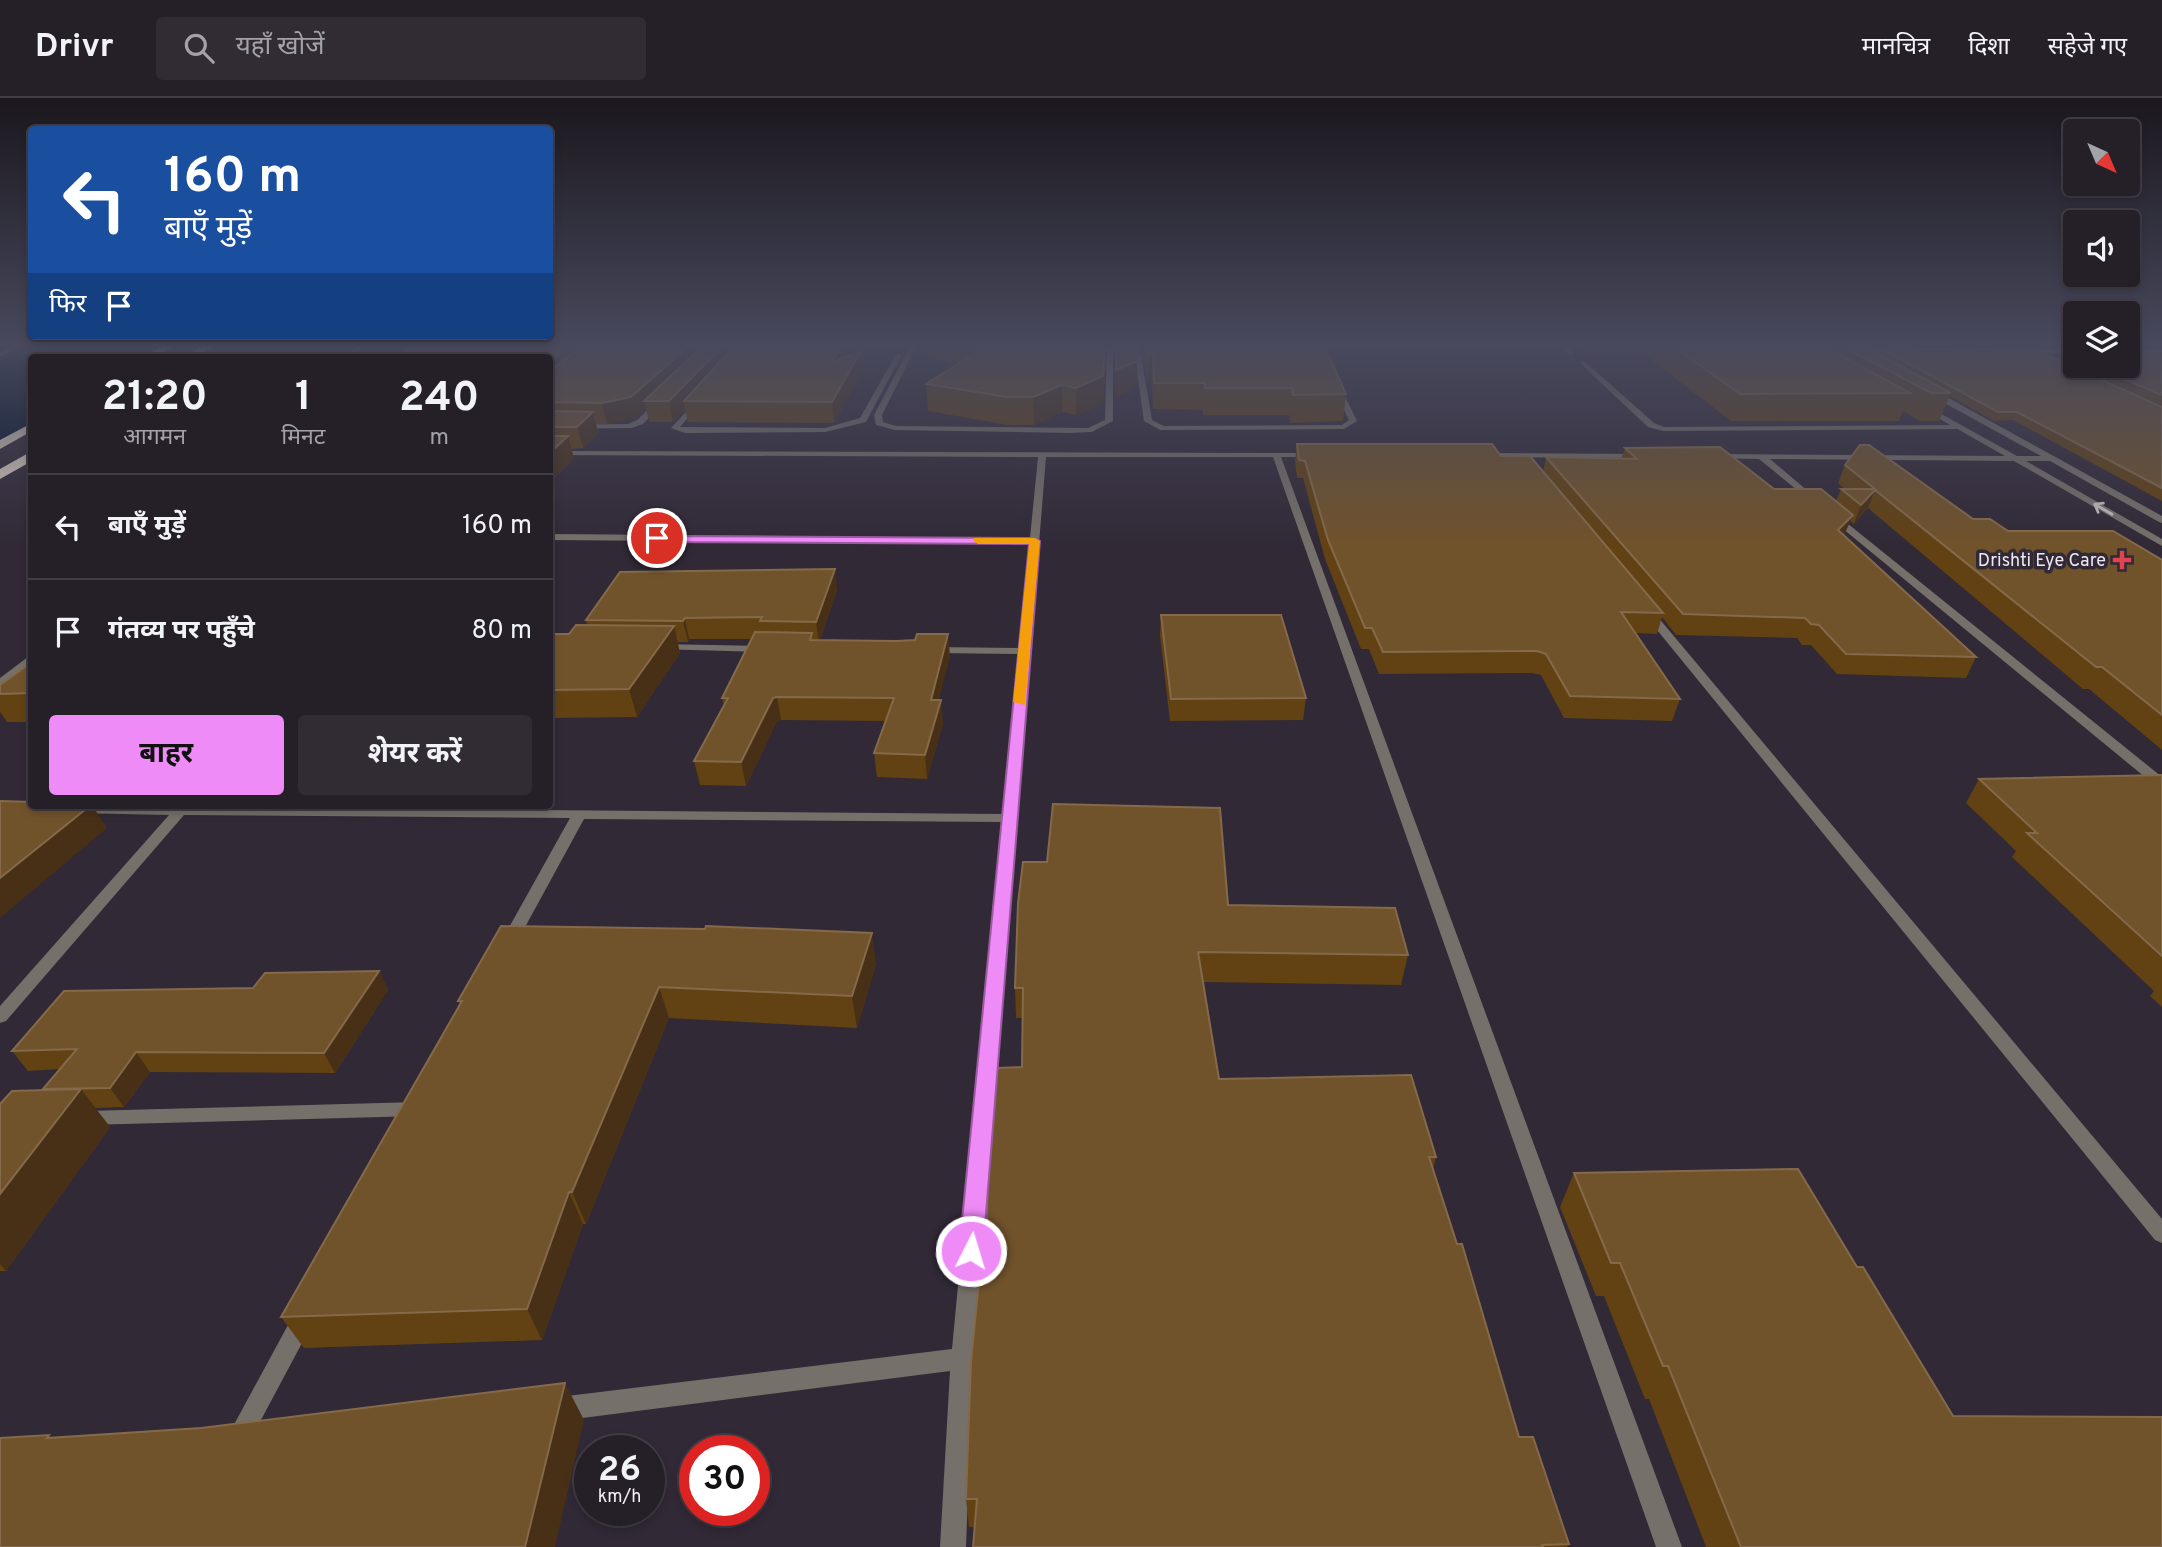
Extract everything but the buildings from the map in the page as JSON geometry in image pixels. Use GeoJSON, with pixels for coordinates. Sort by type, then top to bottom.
{"type":"FeatureCollection","features":[{"type":"Feature","properties":{"kind":"highway"},"geometry":{"type":"LineString","coordinates":[[0,445],[28,428]]}},
{"type":"Feature","properties":{"kind":"highway"},"geometry":{"type":"LineString","coordinates":[[0,475],[28,458]]}},
{"type":"Feature","properties":{"kind":"street"},"geometry":{"type":"LineString","coordinates":[[553,427],[629,426],[640,422],[652,411]]}},
{"type":"Feature","properties":{"kind":"street"},"geometry":{"type":"LineString","coordinates":[[690,411],[675,428],[685,431],[825,429],[863,420],[868,411]]}},
{"type":"Feature","properties":{"kind":"street"},"geometry":{"type":"LineString","coordinates":[[880,411],[879,423],[895,428],[1069,431],[1088,430],[1109,421],[1109,411]]}},
{"type":"Feature","properties":{"kind":"street"},"geometry":{"type":"LineString","coordinates":[[1146,411],[1148,421],[1163,428],[1332,428],[1351,425],[1348,411]]}},
{"type":"Feature","properties":{"kind":"street"},"geometry":{"type":"LineString","coordinates":[[1635,411],[1651,425],[1663,429],[1959,427]]}},
{"type":"Feature","properties":{"kind":"street"},"geometry":{"type":"LineString","coordinates":[[1931,411],[2162,544]]}},
{"type":"Feature","properties":{"kind":"street"},"geometry":{"type":"LineString","coordinates":[[1965,411],[2162,520]]}},
{"type":"Feature","properties":{"kind":"street"},"geometry":{"type":"LineString","coordinates":[[1899,414],[1922,427]]}},
{"type":"Feature","properties":{"kind":"street"},"geometry":{"type":"LineString","coordinates":[[553,453],[1330,455]]}},
{"type":"Feature","properties":{"kind":"street"},"geometry":{"type":"LineString","coordinates":[[953,1547],[961,1359],[1042,453]]}},
{"type":"Feature","properties":{"kind":"street"},"geometry":{"type":"LineString","coordinates":[[1276,454],[1669,1547]]}},
{"type":"Feature","properties":{"kind":"street"},"geometry":{"type":"LineString","coordinates":[[1465,455],[1653,456]]}},
{"type":"Feature","properties":{"kind":"street"},"geometry":{"type":"LineString","coordinates":[[1519,456],[1528,466]]}},
{"type":"Feature","properties":{"kind":"street"},"geometry":{"type":"LineString","coordinates":[[1707,456],[2052,458]]}},
{"type":"Feature","properties":{"kind":"street"},"geometry":{"type":"LineString","coordinates":[[1761,456],[2162,784]]}},
{"type":"Feature","properties":{"kind":"street"},"geometry":{"type":"LineString","coordinates":[[553,537],[1035,541]]}},
{"type":"Feature","properties":{"kind":"street"},"geometry":{"type":"LineString","coordinates":[[1642,605],[2162,1234]]}},
{"type":"Feature","properties":{"kind":"street"},"geometry":{"type":"LineString","coordinates":[[647,647],[773,649]]}},
{"type":"Feature","properties":{"kind":"street"},"geometry":{"type":"LineString","coordinates":[[913,650],[1025,651]]}},
{"type":"Feature","properties":{"kind":"street"},"geometry":{"type":"LineString","coordinates":[[0,684],[28,660]]}},
{"type":"Feature","properties":{"kind":"street"},"geometry":{"type":"LineString","coordinates":[[69,810],[1010,818]]}},
{"type":"Feature","properties":{"kind":"street"},"geometry":{"type":"LineString","coordinates":[[0,1017],[178,812]]}},
{"type":"Feature","properties":{"kind":"street"},"geometry":{"type":"LineString","coordinates":[[498,963],[578,816]]}},
{"type":"Feature","properties":{"kind":"street"},"geometry":{"type":"LineString","coordinates":[[70,1119],[421,1103],[404,1133]]}},
{"type":"Feature","properties":{"kind":"street"},"geometry":{"type":"LineString","coordinates":[[260,1445],[226,1449],[312,1303]]}},
{"type":"Feature","properties":{"kind":"street"},"geometry":{"type":"LineString","coordinates":[[533,1412],[961,1359]]}},
{"type":"Feature","properties":{"kind":"water"},"geometry":{"type":"Polygon","coordinates":[[[0,411],[28,411],[28,433],[0,449],[0,411]]]}},
{"type":"Feature","properties":{"kind":"slow traffic"},"geometry":{"type":"LineString","coordinates":[[978,541],[1035,541],[1020,702]]}},
{"type":"Feature","properties":{"kind":"place","name":"Drishti Eye Care"},"geometry":{"type":"Point","coordinates":[2122,560]}},
{"type":"Feature","properties":{"kind":"route"},"geometry":{"type":"LineString","coordinates":[[657,538],[1035,541],[971,1251]]}}]}
